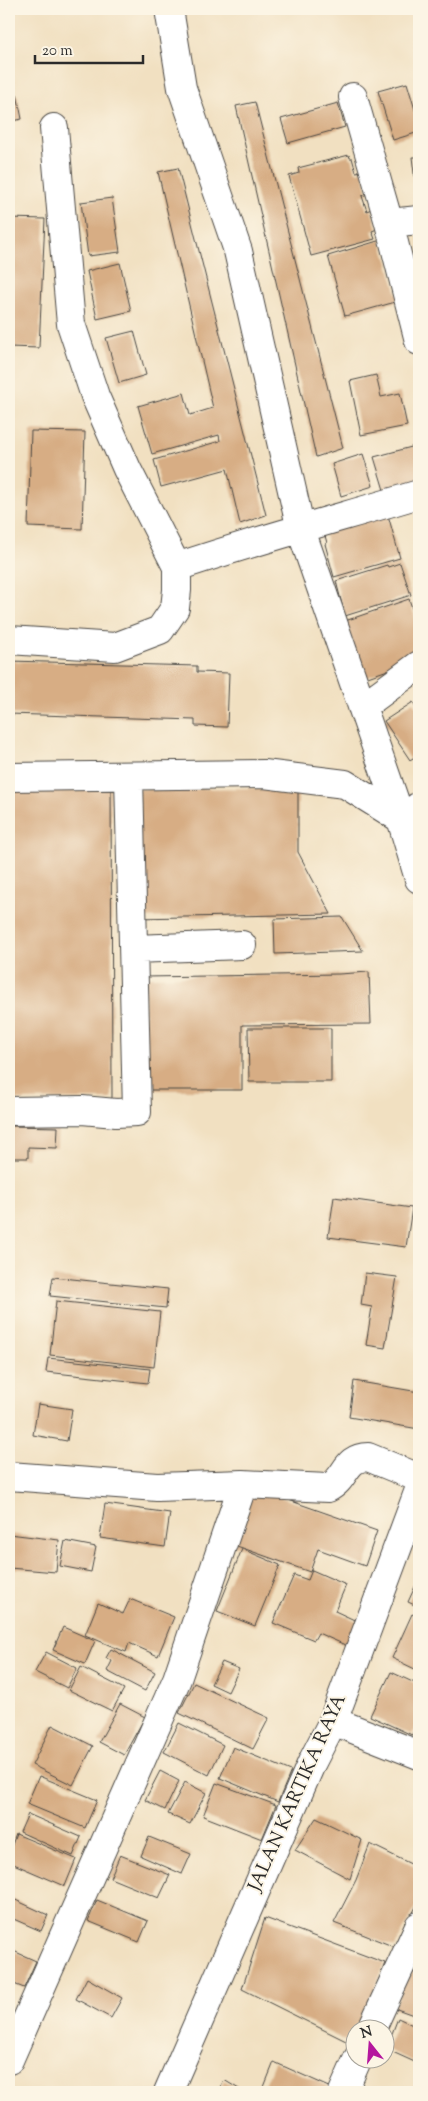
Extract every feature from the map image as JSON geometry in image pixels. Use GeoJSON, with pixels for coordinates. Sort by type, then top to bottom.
{"type":"FeatureCollection","features":[{"type":"Feature","properties":{"kind":"street"},"geometry":{"type":"LineString","coordinates":[[169,9],[182,88],[238,251],[301,530],[362,708],[410,812],[419,879]]}},
{"type":"Feature","properties":{"kind":"street"},"geometry":{"type":"LineString","coordinates":[[353,98],[389,223],[419,341]]}},
{"type":"Feature","properties":{"kind":"street"},"geometry":{"type":"LineString","coordinates":[[9,640],[115,647],[160,630],[176,608],[177,566],[127,469],[95,396],[71,324],[54,128]]}},
{"type":"Feature","properties":{"kind":"street"},"geometry":{"type":"LineString","coordinates":[[389,223],[419,220]]}},
{"type":"Feature","properties":{"kind":"street"},"geometry":{"type":"LineString","coordinates":[[177,566],[419,494]]}},
{"type":"Feature","properties":{"kind":"street"},"geometry":{"type":"LineString","coordinates":[[362,708],[419,665]]}},
{"type":"Feature","properties":{"kind":"street"},"geometry":{"type":"LineString","coordinates":[[9,777],[264,774],[345,784],[410,812]]}},
{"type":"Feature","properties":{"kind":"street"},"geometry":{"type":"LineString","coordinates":[[9,1111],[82,1110],[116,1113],[136,1112],[134,949],[129,852],[129,776]]}},
{"type":"Feature","properties":{"kind":"street"},"geometry":{"type":"LineString","coordinates":[[134,949],[242,945]]}},
{"type":"Feature","properties":{"kind":"street"},"geometry":{"type":"LineString","coordinates":[[9,1476],[157,1487],[244,1484],[328,1488],[334,1485],[353,1460],[360,1457],[368,1457],[419,1478]]}},
{"type":"Feature","properties":{"kind":"street"},"geometry":{"type":"LineString","coordinates":[[9,2060],[177,1678],[244,1484]]}},
{"type":"Feature","properties":{"kind":"street","name":"JALAN KARTIKA RAYA"},"geometry":{"type":"LineString","coordinates":[[168,2092],[312,1762],[333,1721],[419,1490]]}},
{"type":"Feature","properties":{"kind":"street"},"geometry":{"type":"LineString","coordinates":[[333,1721],[419,1756]]}},
{"type":"Feature","properties":{"kind":"street"},"geometry":{"type":"LineString","coordinates":[[377,2018],[419,1926]]}},
{"type":"Feature","properties":{"kind":"street"},"geometry":{"type":"LineString","coordinates":[[343,2092],[354,2068]]}},
{"type":"Feature","properties":{"kind":"building"},"geometry":{"type":"Polygon","coordinates":[[[407,83],[419,123],[419,132],[393,140],[378,91],[407,83]]]}},
{"type":"Feature","properties":{"kind":"building"},"geometry":{"type":"Polygon","coordinates":[[[17,94],[22,119],[9,122],[9,97],[17,94]]]}},
{"type":"Feature","properties":{"kind":"building"},"geometry":{"type":"Polygon","coordinates":[[[255,102],[343,448],[316,457],[236,106],[255,102]]]}},
{"type":"Feature","properties":{"kind":"building"},"geometry":{"type":"Polygon","coordinates":[[[338,103],[345,127],[288,143],[281,119],[338,103]]]}},
{"type":"Feature","properties":{"kind":"building"},"geometry":{"type":"Polygon","coordinates":[[[349,155],[352,158],[356,172],[363,171],[368,194],[362,196],[367,211],[371,209],[377,229],[372,231],[375,239],[311,256],[289,176],[299,173],[298,168],[349,155]]]}},
{"type":"Feature","properties":{"kind":"building"},"geometry":{"type":"Polygon","coordinates":[[[412,157],[419,157],[419,190],[416,190],[412,157]]]}},
{"type":"Feature","properties":{"kind":"building"},"geometry":{"type":"Polygon","coordinates":[[[178,168],[266,515],[240,524],[227,469],[161,487],[154,460],[220,441],[219,435],[152,454],[138,406],[184,393],[190,415],[213,408],[158,172],[178,168]]]}},
{"type":"Feature","properties":{"kind":"building"},"geometry":{"type":"Polygon","coordinates":[[[112,198],[120,252],[88,256],[81,202],[112,198]]]}},
{"type":"Feature","properties":{"kind":"building"},"geometry":{"type":"Polygon","coordinates":[[[9,218],[45,219],[39,348],[9,347],[9,218]]]}},
{"type":"Feature","properties":{"kind":"building"},"geometry":{"type":"Polygon","coordinates":[[[381,240],[399,301],[345,316],[328,256],[381,240]]]}},
{"type":"Feature","properties":{"kind":"building"},"geometry":{"type":"Polygon","coordinates":[[[120,263],[131,311],[97,319],[87,271],[120,263]]]}},
{"type":"Feature","properties":{"kind":"building"},"geometry":{"type":"Polygon","coordinates":[[[134,331],[146,375],[119,383],[106,338],[134,331]]]}},
{"type":"Feature","properties":{"kind":"building"},"geometry":{"type":"Polygon","coordinates":[[[376,375],[381,397],[400,393],[407,426],[361,435],[350,381],[376,375]]]}},
{"type":"Feature","properties":{"kind":"building"},"geometry":{"type":"Polygon","coordinates":[[[31,431],[85,432],[82,529],[28,527],[31,431]]]}},
{"type":"Feature","properties":{"kind":"building"},"geometry":{"type":"Polygon","coordinates":[[[419,445],[419,480],[384,490],[374,457],[419,445]]]}},
{"type":"Feature","properties":{"kind":"building"},"geometry":{"type":"Polygon","coordinates":[[[363,454],[373,486],[341,496],[332,464],[363,454]]]}},
{"type":"Feature","properties":{"kind":"building"},"geometry":{"type":"Polygon","coordinates":[[[386,508],[400,558],[334,577],[322,525],[386,508]]]}},
{"type":"Feature","properties":{"kind":"building"},"geometry":{"type":"Polygon","coordinates":[[[400,563],[411,595],[345,616],[336,581],[387,565],[388,567],[400,563]]]}},
{"type":"Feature","properties":{"kind":"building"},"geometry":{"type":"Polygon","coordinates":[[[409,599],[419,629],[419,659],[365,678],[345,621],[409,599]]]}},
{"type":"Feature","properties":{"kind":"building"},"geometry":{"type":"Polygon","coordinates":[[[9,661],[197,666],[197,672],[229,673],[227,727],[195,726],[195,720],[9,714],[9,661]]]}},
{"type":"Feature","properties":{"kind":"building"},"geometry":{"type":"Polygon","coordinates":[[[413,702],[419,711],[419,754],[410,760],[384,721],[413,702]]]}},
{"type":"Feature","properties":{"kind":"building"},"geometry":{"type":"Polygon","coordinates":[[[111,777],[112,1099],[9,1100],[9,778],[111,777]]]}},
{"type":"Feature","properties":{"kind":"building"},"geometry":{"type":"Polygon","coordinates":[[[298,788],[298,852],[331,914],[136,918],[136,789],[298,788]]]}},
{"type":"Feature","properties":{"kind":"building"},"geometry":{"type":"Polygon","coordinates":[[[342,917],[363,951],[275,954],[274,919],[342,917]]]}},
{"type":"Feature","properties":{"kind":"building"},"geometry":{"type":"Polygon","coordinates":[[[369,972],[371,1024],[242,1025],[242,1090],[145,1090],[145,977],[369,972]]]}},
{"type":"Feature","properties":{"kind":"building"},"geometry":{"type":"Polygon","coordinates":[[[248,1028],[331,1028],[331,1082],[249,1082],[248,1028]]]}},
{"type":"Feature","properties":{"kind":"building"},"geometry":{"type":"Polygon","coordinates":[[[9,1126],[58,1127],[57,1148],[28,1147],[28,1158],[9,1158],[9,1126]]]}},
{"type":"Feature","properties":{"kind":"building"},"geometry":{"type":"Polygon","coordinates":[[[334,1197],[412,1208],[406,1247],[328,1237],[334,1197]]]}},
{"type":"Feature","properties":{"kind":"building"},"geometry":{"type":"Polygon","coordinates":[[[365,1273],[397,1277],[385,1348],[366,1345],[372,1307],[361,1305],[365,1273]]]}},
{"type":"Feature","properties":{"kind":"building"},"geometry":{"type":"Polygon","coordinates":[[[53,1277],[168,1289],[166,1308],[50,1296],[53,1277]]]}},
{"type":"Feature","properties":{"kind":"building"},"geometry":{"type":"Polygon","coordinates":[[[56,1301],[160,1312],[154,1367],[50,1355],[56,1301]]]}},
{"type":"Feature","properties":{"kind":"building"},"geometry":{"type":"Polygon","coordinates":[[[48,1358],[150,1369],[148,1383],[46,1372],[48,1358]]]}},
{"type":"Feature","properties":{"kind":"building"},"geometry":{"type":"Polygon","coordinates":[[[354,1381],[419,1392],[419,1429],[349,1417],[354,1381]]]}},
{"type":"Feature","properties":{"kind":"building"},"geometry":{"type":"Polygon","coordinates":[[[38,1404],[72,1409],[67,1441],[33,1435],[38,1404]]]}},
{"type":"Feature","properties":{"kind":"building"},"geometry":{"type":"Polygon","coordinates":[[[254,1488],[377,1531],[365,1566],[318,1549],[310,1572],[234,1545],[254,1488]]]}},
{"type":"Feature","properties":{"kind":"building"},"geometry":{"type":"Polygon","coordinates":[[[105,1504],[170,1513],[165,1547],[100,1538],[105,1504]]]}},
{"type":"Feature","properties":{"kind":"building"},"geometry":{"type":"Polygon","coordinates":[[[9,1534],[59,1540],[56,1572],[9,1568],[9,1534]]]}},
{"type":"Feature","properties":{"kind":"building"},"geometry":{"type":"Polygon","coordinates":[[[65,1541],[96,1547],[91,1572],[60,1566],[65,1541]]]}},
{"type":"Feature","properties":{"kind":"building"},"geometry":{"type":"Polygon","coordinates":[[[242,1549],[280,1565],[255,1626],[217,1611],[242,1549]]]}},
{"type":"Feature","properties":{"kind":"building"},"geometry":{"type":"Polygon","coordinates":[[[312,1570],[346,1585],[335,1611],[363,1624],[352,1648],[318,1633],[314,1640],[273,1623],[294,1575],[308,1580],[312,1570]]]}},
{"type":"Feature","properties":{"kind":"building"},"geometry":{"type":"Polygon","coordinates":[[[419,1578],[419,1607],[408,1602],[419,1578]]]}},
{"type":"Feature","properties":{"kind":"building"},"geometry":{"type":"Polygon","coordinates":[[[130,1599],[174,1617],[158,1656],[129,1643],[126,1652],[85,1635],[98,1603],[123,1614],[130,1599]]]}},
{"type":"Feature","properties":{"kind":"building"},"geometry":{"type":"Polygon","coordinates":[[[412,1614],[419,1617],[419,1671],[392,1658],[412,1614]]]}},
{"type":"Feature","properties":{"kind":"building"},"geometry":{"type":"Polygon","coordinates":[[[63,1627],[95,1641],[85,1664],[53,1650],[63,1627]]]}},
{"type":"Feature","properties":{"kind":"building"},"geometry":{"type":"Polygon","coordinates":[[[111,1649],[155,1672],[145,1691],[107,1671],[112,1661],[106,1658],[111,1649]]]}},
{"type":"Feature","properties":{"kind":"building"},"geometry":{"type":"Polygon","coordinates":[[[46,1652],[77,1668],[67,1688],[35,1672],[46,1652]]]}},
{"type":"Feature","properties":{"kind":"building"},"geometry":{"type":"Polygon","coordinates":[[[222,1662],[239,1669],[228,1692],[211,1684],[222,1662]]]}},
{"type":"Feature","properties":{"kind":"building"},"geometry":{"type":"Polygon","coordinates":[[[81,1667],[124,1689],[112,1711],[69,1690],[81,1667]]]}},
{"type":"Feature","properties":{"kind":"building"},"geometry":{"type":"Polygon","coordinates":[[[391,1672],[419,1685],[419,1720],[412,1735],[370,1716],[391,1672]]]}},
{"type":"Feature","properties":{"kind":"building"},"geometry":{"type":"Polygon","coordinates":[[[194,1683],[269,1718],[253,1749],[179,1713],[194,1683]]]}},
{"type":"Feature","properties":{"kind":"building"},"geometry":{"type":"Polygon","coordinates":[[[120,1704],[145,1717],[124,1755],[99,1742],[120,1704]]]}},
{"type":"Feature","properties":{"kind":"building"},"geometry":{"type":"Polygon","coordinates":[[[179,1723],[223,1745],[209,1775],[164,1752],[179,1723]]]}},
{"type":"Feature","properties":{"kind":"building"},"geometry":{"type":"Polygon","coordinates":[[[52,1725],[93,1746],[73,1785],[32,1765],[52,1725]]]}},
{"type":"Feature","properties":{"kind":"building"},"geometry":{"type":"Polygon","coordinates":[[[233,1747],[291,1771],[278,1802],[220,1778],[233,1747]]]}},
{"type":"Feature","properties":{"kind":"building"},"geometry":{"type":"Polygon","coordinates":[[[160,1771],[179,1781],[165,1810],[145,1800],[160,1771]]]}},
{"type":"Feature","properties":{"kind":"building"},"geometry":{"type":"Polygon","coordinates":[[[39,1776],[97,1800],[85,1828],[27,1804],[39,1776]]]}},
{"type":"Feature","properties":{"kind":"building"},"geometry":{"type":"Polygon","coordinates":[[[185,1782],[206,1793],[190,1824],[168,1814],[185,1782]]]}},
{"type":"Feature","properties":{"kind":"building"},"geometry":{"type":"Polygon","coordinates":[[[216,1783],[276,1805],[262,1839],[203,1816],[216,1783]]]}},
{"type":"Feature","properties":{"kind":"building"},"geometry":{"type":"Polygon","coordinates":[[[28,1814],[81,1837],[73,1856],[20,1832],[28,1814]]]}},
{"type":"Feature","properties":{"kind":"building"},"geometry":{"type":"Polygon","coordinates":[[[316,1818],[362,1840],[350,1879],[295,1850],[316,1818]]]}},
{"type":"Feature","properties":{"kind":"building"},"geometry":{"type":"Polygon","coordinates":[[[16,1834],[76,1859],[65,1886],[9,1862],[9,1853],[16,1834]]]}},
{"type":"Feature","properties":{"kind":"building"},"geometry":{"type":"Polygon","coordinates":[[[149,1837],[191,1854],[182,1874],[141,1856],[149,1837]]]}},
{"type":"Feature","properties":{"kind":"building"},"geometry":{"type":"Polygon","coordinates":[[[370,1844],[419,1868],[419,1901],[395,1947],[334,1923],[356,1880],[370,1844]]]}},
{"type":"Feature","properties":{"kind":"building"},"geometry":{"type":"Polygon","coordinates":[[[120,1855],[170,1875],[159,1898],[110,1878],[120,1855]]]}},
{"type":"Feature","properties":{"kind":"building"},"geometry":{"type":"Polygon","coordinates":[[[9,1897],[48,1915],[41,1931],[9,1917],[9,1897]]]}},
{"type":"Feature","properties":{"kind":"building"},"geometry":{"type":"Polygon","coordinates":[[[97,1900],[148,1921],[139,1942],[88,1921],[97,1900]]]}},
{"type":"Feature","properties":{"kind":"building"},"geometry":{"type":"Polygon","coordinates":[[[265,1918],[385,1963],[364,2018],[346,2018],[346,2041],[242,1989],[265,1918]]]}},
{"type":"Feature","properties":{"kind":"building"},"geometry":{"type":"Polygon","coordinates":[[[9,1949],[36,1961],[24,1988],[9,1982],[9,1949]]]}},
{"type":"Feature","properties":{"kind":"building"},"geometry":{"type":"Polygon","coordinates":[[[410,1971],[419,1975],[419,2017],[394,2008],[410,1971]]]}},
{"type":"Feature","properties":{"kind":"building"},"geometry":{"type":"Polygon","coordinates":[[[87,1978],[122,1998],[111,2018],[76,1999],[87,1978]]]}},
{"type":"Feature","properties":{"kind":"building"},"geometry":{"type":"Polygon","coordinates":[[[398,2018],[419,2028],[419,2064],[396,2054],[396,2023],[398,2018]]]}},
{"type":"Feature","properties":{"kind":"building"},"geometry":{"type":"Polygon","coordinates":[[[274,2062],[334,2089],[332,2092],[262,2092],[274,2062]]]}},
{"type":"Feature","properties":{"kind":"building"},"geometry":{"type":"Polygon","coordinates":[[[224,2080],[244,2092],[219,2092],[224,2080]]]}}]}
